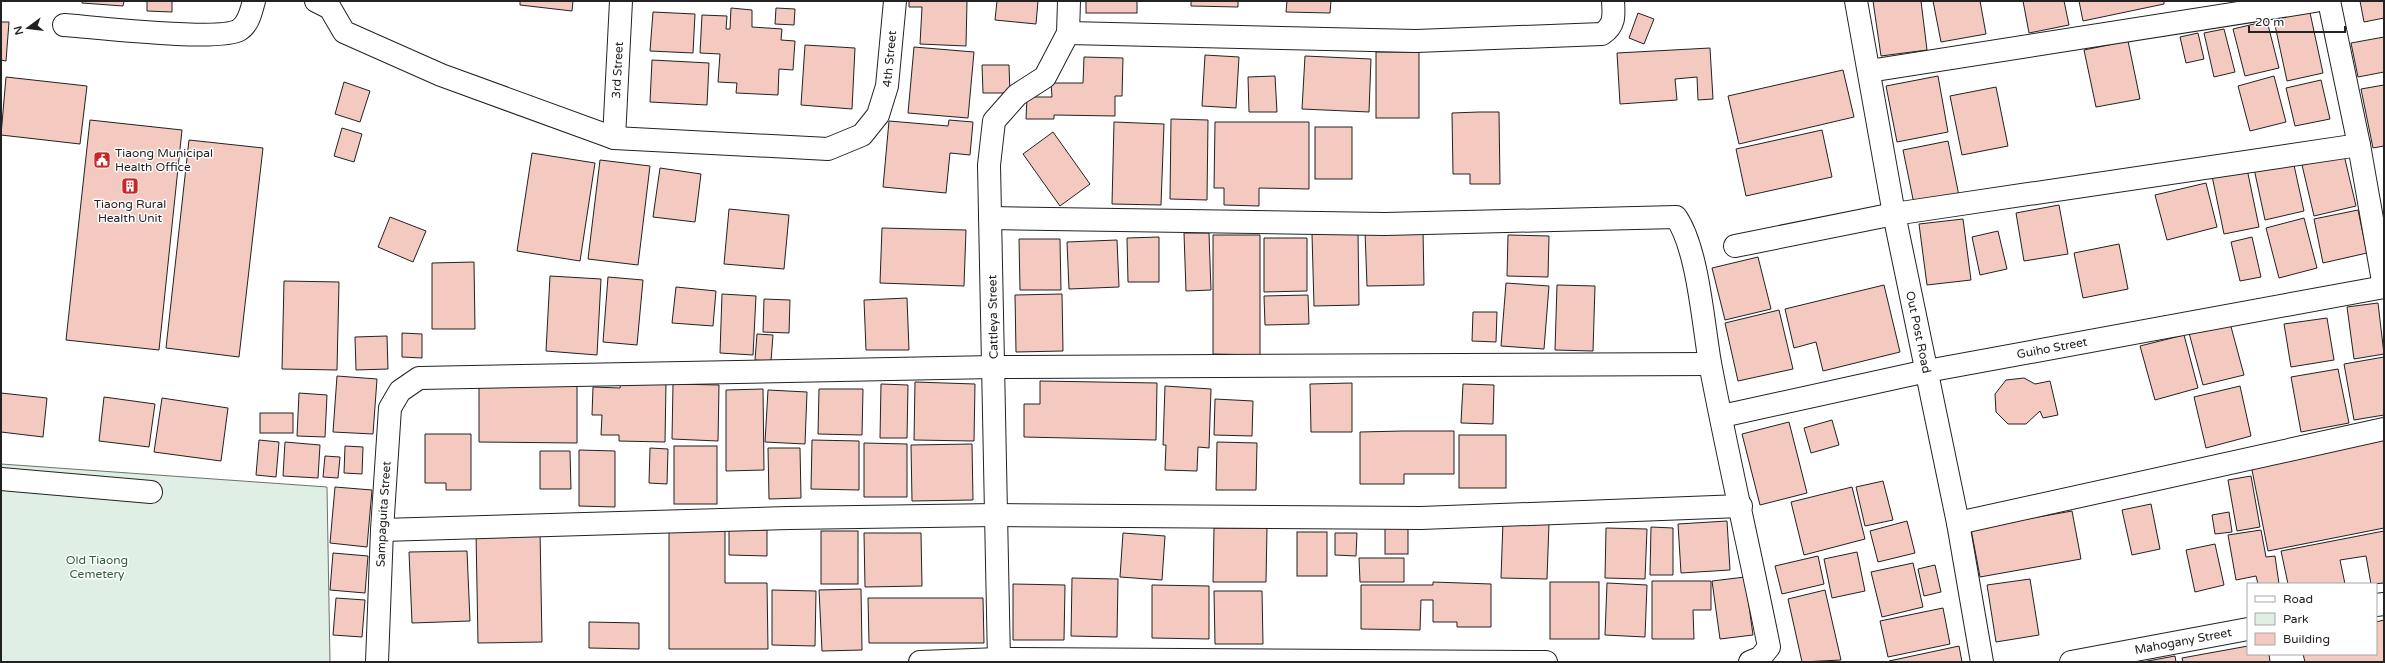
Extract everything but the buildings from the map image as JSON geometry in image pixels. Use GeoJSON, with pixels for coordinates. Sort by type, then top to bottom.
{"type":"FeatureCollection","features":[{"type":"Feature","properties":{"kind":"street"},"geometry":{"type":"LineString","coordinates":[[64,25],[211,36],[238,30],[248,21],[254,1]]}},
{"type":"Feature","properties":{"kind":"street","name":"3rd Street"},"geometry":{"type":"LineString","coordinates":[[614,138],[621,1]]}},
{"type":"Feature","properties":{"kind":"street","name":"4th Street"},"geometry":{"type":"LineString","coordinates":[[614,138],[828,149],[862,135],[878,115],[887,86],[895,1]]}},
{"type":"Feature","properties":{"kind":"street","name":"Cattleya Street"},"geometry":{"type":"LineString","coordinates":[[999,661],[989,165],[994,121],[1017,95],[1045,77],[1068,34],[1069,1]]}},
{"type":"Feature","properties":{"kind":"street"},"geometry":{"type":"LineString","coordinates":[[1068,34],[1416,41],[1602,34],[1610,28],[1614,18],[1613,1]]}},
{"type":"Feature","properties":{"kind":"street","name":"Out Post Road"},"geometry":{"type":"LineString","coordinates":[[1856,1],[1894,214],[1958,523],[1982,662]]}},
{"type":"Feature","properties":{"kind":"street"},"geometry":{"type":"LineString","coordinates":[[1869,71],[2315,1]]}},
{"type":"Feature","properties":{"kind":"street"},"geometry":{"type":"LineString","coordinates":[[2329,1],[2359,145],[2384,287]]}},
{"type":"Feature","properties":{"kind":"street"},"geometry":{"type":"LineString","coordinates":[[326,3],[344,32],[441,75],[614,138]]}},
{"type":"Feature","properties":{"kind":"street"},"geometry":{"type":"LineString","coordinates":[[1735,246],[1894,214],[2359,145]]}},
{"type":"Feature","properties":{"kind":"street"},"geometry":{"type":"LineString","coordinates":[[990,218],[1385,224],[1676,217],[1686,230],[1691,252],[1710,364],[1741,506],[1769,647],[1760,658],[1750,662]]}},
{"type":"Feature","properties":{"kind":"street","name":"Guiho Street"},"geometry":{"type":"LineString","coordinates":[[1722,416],[1927,371],[2384,287]]}},
{"type":"Feature","properties":{"kind":"street"},"geometry":{"type":"LineString","coordinates":[[994,367],[1710,364]]}},
{"type":"Feature","properties":{"kind":"street","name":"Sampaguita Street"},"geometry":{"type":"LineString","coordinates":[[377,662],[382,530],[390,408],[400,391],[419,378],[994,367]]}},
{"type":"Feature","properties":{"kind":"street"},"geometry":{"type":"LineString","coordinates":[[1958,523],[2384,429]]}},
{"type":"Feature","properties":{"kind":"street"},"geometry":{"type":"LineString","coordinates":[[1,479],[151,492]]}},
{"type":"Feature","properties":{"kind":"street"},"geometry":{"type":"LineString","coordinates":[[382,530],[789,518],[996,515],[1421,518],[1741,506]]}},
{"type":"Feature","properties":{"kind":"street","name":"Mahogany Street"},"geometry":{"type":"LineString","coordinates":[[2071,662],[2247,629]]}},
{"type":"Feature","properties":{"kind":"street"},"geometry":{"type":"LineString","coordinates":[[920,662],[1546,662]]}},
{"type":"Feature","properties":{"kind":"green space","name":"Old Tiaong Cemetery"},"geometry":{"type":"Polygon","coordinates":[[[1,464],[327,487],[330,662],[1,662],[1,464]]]}},
{"type":"Feature","properties":{"kind":"place","name":"Tiaong Municipal Health Office"},"geometry":{"type":"Point","coordinates":[102,160]}},
{"type":"Feature","properties":{"kind":"place","name":"Tiaong Rural Health Unit"},"geometry":{"type":"Point","coordinates":[130,186]}}]}
